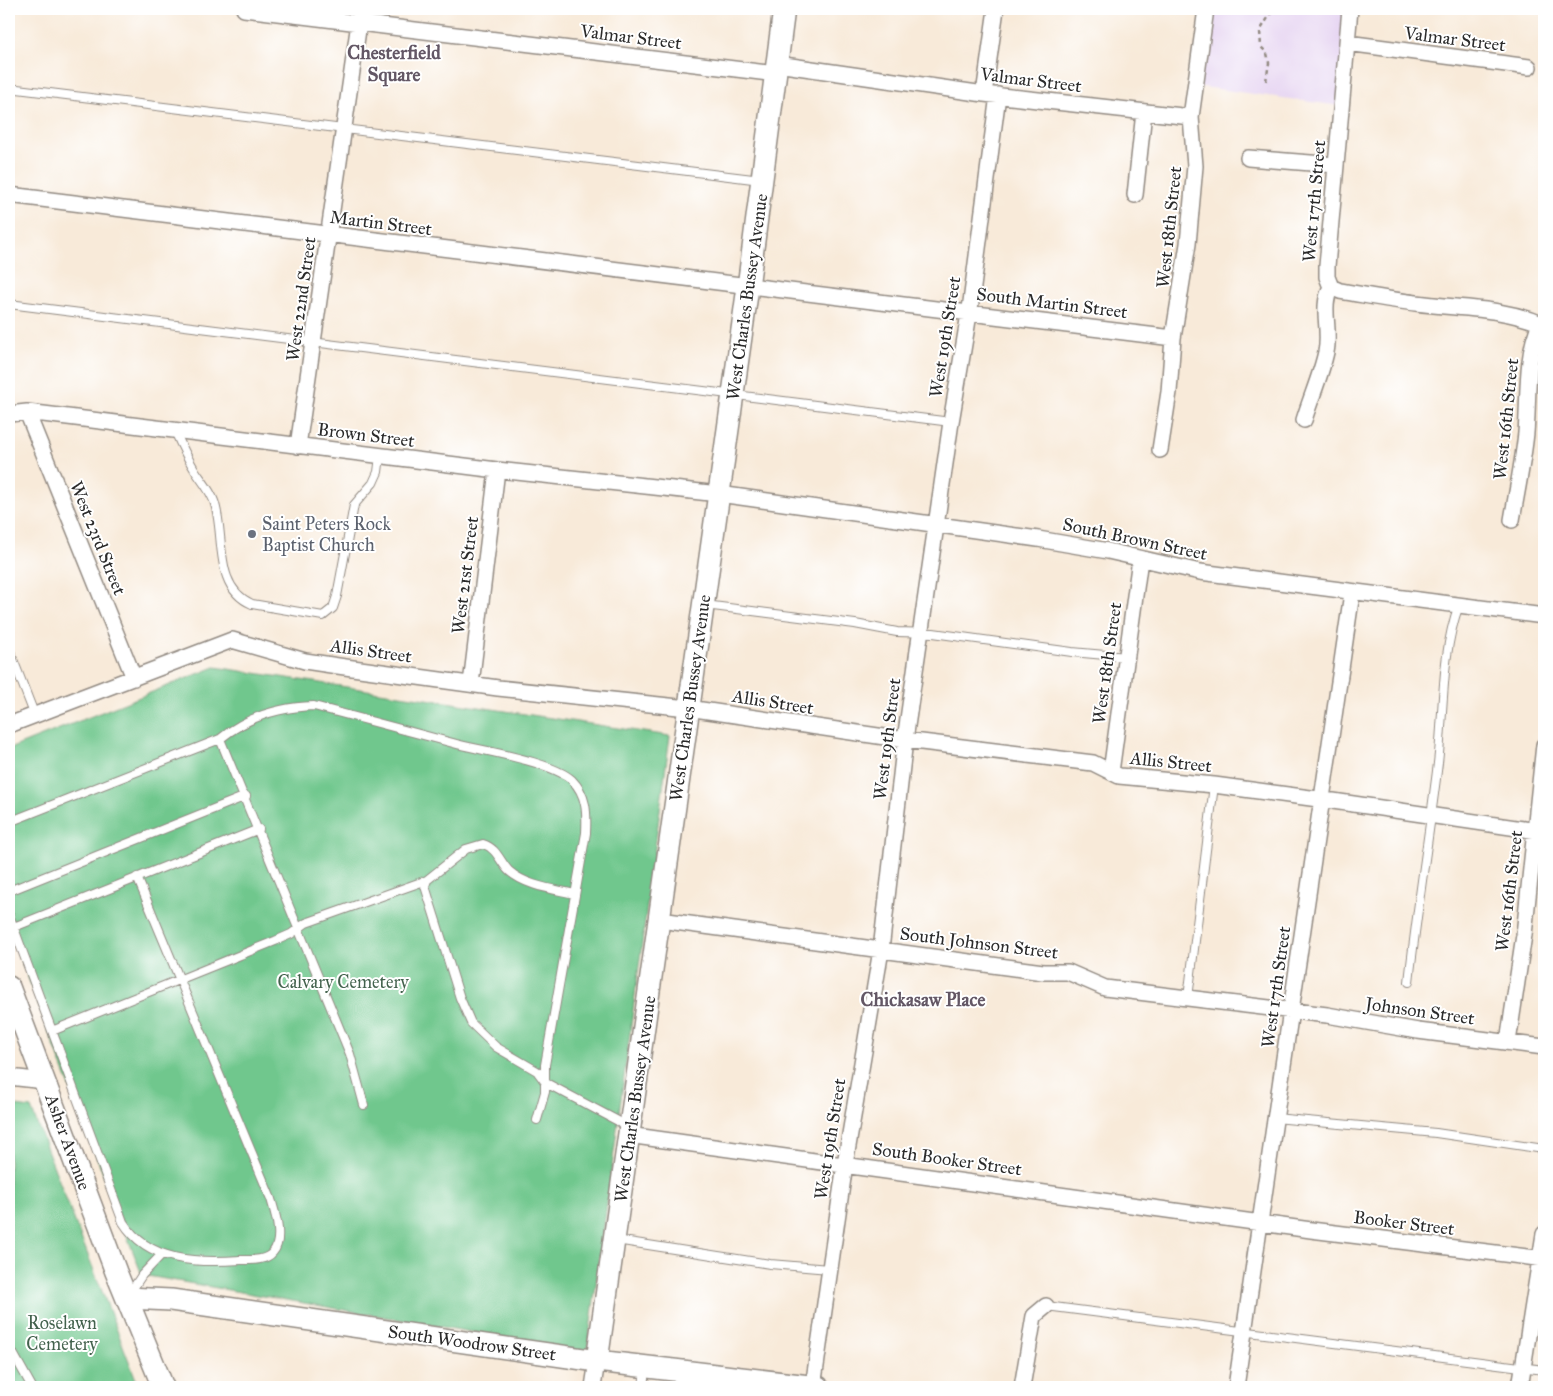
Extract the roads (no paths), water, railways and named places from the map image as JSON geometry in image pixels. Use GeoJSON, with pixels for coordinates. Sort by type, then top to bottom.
{"type":"FeatureCollection","features":[{"type":"Feature","properties":{"kind":"street","name":"Valmar Street"},"geometry":{"type":"LineString","coordinates":[[244,9],[360,16],[776,69],[1192,117]]}},
{"type":"Feature","properties":{"kind":"street","name":"West Charles Bussey Avenue"},"geometry":{"type":"LineString","coordinates":[[593,1387],[616,1240],[628,1135],[720,494],[763,180],[784,9]]}},
{"type":"Feature","properties":{"kind":"street","name":"West 19th Street"},"geometry":{"type":"LineString","coordinates":[[813,1387],[844,1164],[881,950],[905,740],[951,422],[970,312],[991,94],[996,9]]}},
{"type":"Feature","properties":{"kind":"street","name":"West 17th Street"},"geometry":{"type":"LineString","coordinates":[[1304,420],[1326,353],[1328,337],[1324,302],[1332,287],[1327,277],[1327,266],[1350,9]]}},
{"type":"Feature","properties":{"kind":"street","name":"West 18th Street"},"geometry":{"type":"LineString","coordinates":[[1160,450],[1173,338],[1188,244],[1195,166],[1192,117],[1206,10]]}},
{"type":"Feature","properties":{"kind":"street","name":"West 22nd Street"},"geometry":{"type":"LineString","coordinates":[[298,446],[360,16]]}},
{"type":"Feature","properties":{"kind":"street","name":"Valmar Street"},"geometry":{"type":"LineString","coordinates":[[1347,43],[1529,67]]}},
{"type":"Feature","properties":{"kind":"street"},"geometry":{"type":"LineString","coordinates":[[1134,195],[1144,112]]}},
{"type":"Feature","properties":{"kind":"street"},"geometry":{"type":"LineString","coordinates":[[1248,158],[1336,165]]}},
{"type":"Feature","properties":{"kind":"street","name":"Martin Street"},"geometry":{"type":"LineString","coordinates":[[9,195],[748,287]]}},
{"type":"Feature","properties":{"kind":"street","name":"South Martin Street"},"geometry":{"type":"LineString","coordinates":[[748,287],[970,312],[1173,338]]}},
{"type":"Feature","properties":{"kind":"street"},"geometry":{"type":"LineString","coordinates":[[1332,287],[1340,292],[1416,304],[1499,311],[1542,324]]}},
{"type":"Feature","properties":{"kind":"street","name":"West 16th Street"},"geometry":{"type":"LineString","coordinates":[[1512,520],[1526,433],[1531,361],[1535,335],[1542,324]]}},
{"type":"Feature","properties":{"kind":"street","name":"Brown Street"},"geometry":{"type":"LineString","coordinates":[[9,414],[27,412],[497,470],[720,494]]}},
{"type":"Feature","properties":{"kind":"street","name":"West 23rd Street"},"geometry":{"type":"LineString","coordinates":[[27,412],[134,678]]}},
{"type":"Feature","properties":{"kind":"street","name":"West 21st Street"},"geometry":{"type":"LineString","coordinates":[[471,684],[497,470]]}},
{"type":"Feature","properties":{"kind":"street","name":"South Brown Street"},"geometry":{"type":"LineString","coordinates":[[720,494],[936,526],[1047,540],[1108,550],[1200,572],[1352,593],[1544,616]]}},
{"type":"Feature","properties":{"kind":"street","name":"West 18th Street"},"geometry":{"type":"LineString","coordinates":[[1111,772],[1140,559]]}},
{"type":"Feature","properties":{"kind":"street","name":"West 17th Street"},"geometry":{"type":"LineString","coordinates":[[1236,1387],[1352,593]]}},
{"type":"Feature","properties":{"kind":"street","name":"Allis Street"},"geometry":{"type":"LineString","coordinates":[[9,725],[232,640],[305,661],[471,684],[688,708],[905,740],[1093,763],[1119,776],[1214,785],[1540,832]]}},
{"type":"Feature","properties":{"kind":"street","name":"West 16th Street"},"geometry":{"type":"LineString","coordinates":[[1508,1042],[1540,832],[1544,745]]}},
{"type":"Feature","properties":{"kind":"street","name":"South Johnson Street"},"geometry":{"type":"LineString","coordinates":[[660,920],[1043,972],[1068,972],[1105,988],[1291,1011]]}},
{"type":"Feature","properties":{"kind":"street","name":"Asher Avenue"},"geometry":{"type":"LineString","coordinates":[[9,987],[127,1298],[163,1387]]}},
{"type":"Feature","properties":{"kind":"street","name":"Johnson Street"},"geometry":{"type":"LineString","coordinates":[[1291,1011],[1418,1031],[1544,1047]]}},
{"type":"Feature","properties":{"kind":"street"},"geometry":{"type":"LineString","coordinates":[[9,1076],[45,1081]]}},
{"type":"Feature","properties":{"kind":"street","name":"South Booker Street"},"geometry":{"type":"LineString","coordinates":[[628,1135],[1260,1222]]}},
{"type":"Feature","properties":{"kind":"street","name":"Booker Street"},"geometry":{"type":"LineString","coordinates":[[1260,1222],[1542,1259]]}},
{"type":"Feature","properties":{"kind":"street"},"geometry":{"type":"LineString","coordinates":[[1520,1387],[1542,1259],[1544,1234]]}},
{"type":"Feature","properties":{"kind":"street","name":"South Woodrow Street"},"geometry":{"type":"LineString","coordinates":[[127,1298],[171,1300],[597,1361],[644,1377],[818,1387]]}},
{"type":"Feature","properties":{"kind":"street"},"geometry":{"type":"LineString","coordinates":[[1022,1387],[1034,1316],[1046,1306]]}},
{"type":"Feature","properties":{"kind":"lane"},"geometry":{"type":"LineString","coordinates":[[1188,9],[1206,10]]}},
{"type":"Feature","properties":{"kind":"lane"},"geometry":{"type":"LineString","coordinates":[[9,88],[763,180]]}},
{"type":"Feature","properties":{"kind":"lane"},"geometry":{"type":"LineString","coordinates":[[9,304],[733,393],[951,422]]}},
{"type":"Feature","properties":{"kind":"lane"},"geometry":{"type":"LineString","coordinates":[[175,430],[195,471],[214,500],[218,516],[223,564],[230,582],[242,600],[252,604],[323,616],[333,608],[337,596],[354,505],[373,482],[378,472],[380,456]]}},
{"type":"Feature","properties":{"kind":"lane"},"geometry":{"type":"LineString","coordinates":[[703,605],[856,624],[897,632],[933,633],[1072,652],[1127,657]]}},
{"type":"Feature","properties":{"kind":"lane"},"geometry":{"type":"LineString","coordinates":[[1409,982],[1429,817],[1439,756],[1444,679],[1455,617],[1459,605]]}},
{"type":"Feature","properties":{"kind":"lane"},"geometry":{"type":"LineString","coordinates":[[9,649],[35,716]]}},
{"type":"Feature","properties":{"kind":"lane"},"geometry":{"type":"LineString","coordinates":[[9,822],[220,739],[230,731],[270,712],[290,707],[314,706],[525,761],[561,773],[577,786],[584,798],[587,811],[586,833],[545,1065],[546,1083],[537,1120]]}},
{"type":"Feature","properties":{"kind":"lane"},"geometry":{"type":"LineString","coordinates":[[220,739],[246,796],[350,1054],[364,1106]]}},
{"type":"Feature","properties":{"kind":"lane"},"geometry":{"type":"LineString","coordinates":[[1188,998],[1214,785]]}},
{"type":"Feature","properties":{"kind":"lane"},"geometry":{"type":"LineString","coordinates":[[9,891],[246,796]]}},
{"type":"Feature","properties":{"kind":"lane"},"geometry":{"type":"LineString","coordinates":[[14,928],[259,829]]}},
{"type":"Feature","properties":{"kind":"lane"},"geometry":{"type":"LineString","coordinates":[[52,1031],[275,941],[306,924],[427,880],[466,849],[483,844],[493,849],[509,870],[519,878],[539,886],[574,894]]}},
{"type":"Feature","properties":{"kind":"lane"},"geometry":{"type":"LineString","coordinates":[[9,915],[123,1222],[136,1238],[162,1254],[187,1261],[211,1262],[258,1259],[272,1253],[277,1236],[276,1217],[271,1199],[137,877]]}},
{"type":"Feature","properties":{"kind":"lane"},"geometry":{"type":"LineString","coordinates":[[427,880],[425,886],[460,998],[470,1023],[496,1048],[537,1071],[546,1083],[623,1124],[628,1135]]}},
{"type":"Feature","properties":{"kind":"lane"},"geometry":{"type":"LineString","coordinates":[[1275,1118],[1397,1129],[1544,1149]]}},
{"type":"Feature","properties":{"kind":"lane"},"geometry":{"type":"LineString","coordinates":[[616,1240],[770,1264],[829,1269]]}},
{"type":"Feature","properties":{"kind":"lane"},"geometry":{"type":"LineString","coordinates":[[127,1298],[142,1276],[162,1254]]}},
{"type":"Feature","properties":{"kind":"lane"},"geometry":{"type":"LineString","coordinates":[[1046,1306],[1544,1370]]}},
{"type":"Feature","properties":{"kind":"lane"},"geometry":{"type":"LineString","coordinates":[[9,1346],[32,1387]]}},
{"type":"Feature","properties":{"kind":"place","name":"Saint Peters Rock Baptist Church"},"geometry":{"type":"Point","coordinates":[252,534]}},
{"type":"Feature","properties":{"kind":"district","name":"Chesterfield Square"},"geometry":{"type":"Point","coordinates":[394,63]}},
{"type":"Feature","properties":{"kind":"district","name":"Chickasaw Place"},"geometry":{"type":"Point","coordinates":[923,999]}},
{"type":"Feature","properties":{"kind":"park label","name":"Calvary Cemetery"},"geometry":{"type":"Point","coordinates":[343,982]}},
{"type":"Feature","properties":{"kind":"park label","name":"Roselawn Cemetery"},"geometry":{"type":"Point","coordinates":[62,1334]}}]}
